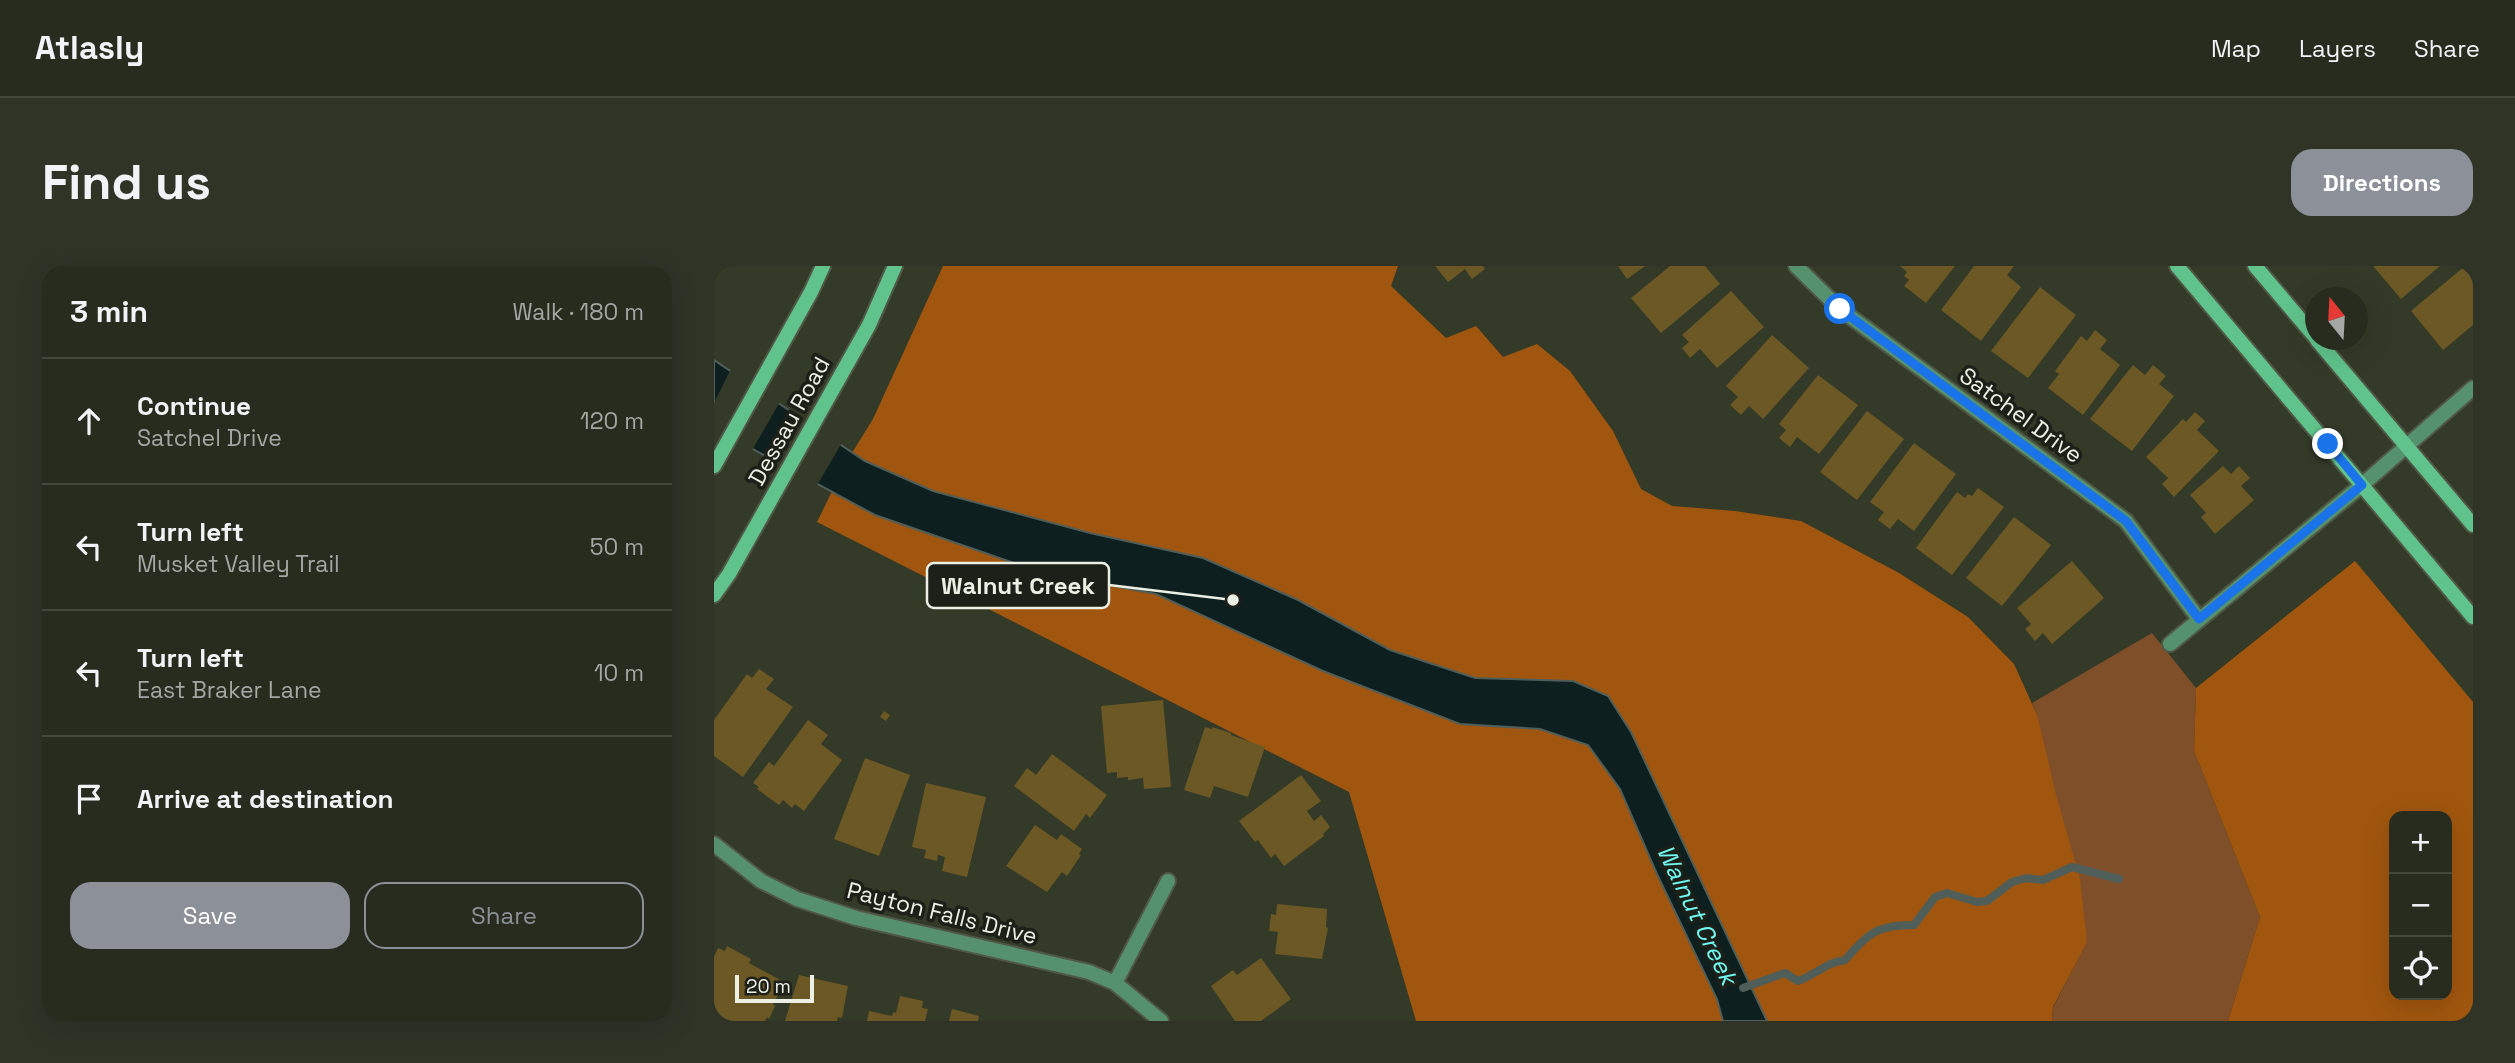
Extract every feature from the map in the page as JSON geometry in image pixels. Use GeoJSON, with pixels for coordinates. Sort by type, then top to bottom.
{"type":"FeatureCollection","features":[{"type":"Feature","properties":{"kind":"street","name":"Dessau Road"},"geometry":{"type":"LineString","coordinates":[[714,466],[823,266]]}},
{"type":"Feature","properties":{"kind":"street","name":"Dessau Road"},"geometry":{"type":"LineString","coordinates":[[714,595],[729,574],[869,325],[895,266]]}},
{"type":"Feature","properties":{"kind":"street","name":"Satchel Drive"},"geometry":{"type":"LineString","coordinates":[[1796,266],[1840,309],[2126,521],[2199,619]]}},
{"type":"Feature","properties":{"kind":"street"},"geometry":{"type":"LineString","coordinates":[[2177,266],[2473,617]]}},
{"type":"Feature","properties":{"kind":"street"},"geometry":{"type":"LineString","coordinates":[[2255,266],[2305,326]]}},
{"type":"Feature","properties":{"kind":"street"},"geometry":{"type":"LineString","coordinates":[[2325,350],[2473,525]]}},
{"type":"Feature","properties":{"kind":"street"},"geometry":{"type":"LineString","coordinates":[[2170,643],[2362,485],[2473,388]]}},
{"type":"Feature","properties":{"kind":"street","name":"Payton Falls Drive"},"geometry":{"type":"LineString","coordinates":[[714,844],[761,881],[797,899],[856,918],[1089,972],[1115,983],[1161,1021]]}},
{"type":"Feature","properties":{"kind":"street"},"geometry":{"type":"LineString","coordinates":[[1115,983],[1168,881]]}},
{"type":"Feature","properties":{"kind":"shaded area"},"geometry":{"type":"Polygon","coordinates":[[[943,266],[1398,266],[1391,286],[1446,338],[1476,326],[1503,357],[1537,344],[1570,371],[1613,431],[1641,489],[1672,506],[1735,511],[1801,521],[1899,573],[1968,617],[2014,664],[2038,717],[2056,795],[2080,879],[2087,942],[2053,1007],[2052,1021],[1416,1021],[1349,792],[817,522],[847,461],[873,419],[943,266]]]}},
{"type":"Feature","properties":{"kind":"shaded area"},"geometry":{"type":"Polygon","coordinates":[[[2355,561],[2473,702],[2473,1021],[2228,1021],[2260,917],[2194,751],[2196,688],[2355,561]]]}},
{"type":"Feature","properties":{"kind":"shaded area"},"geometry":{"type":"Polygon","coordinates":[[[2152,633],[2196,688],[2194,751],[2260,917],[2228,1021],[2052,1021],[2053,1008],[2087,941],[2038,717],[2032,703],[2152,633]]]}},
{"type":"Feature","properties":{"kind":"water"},"geometry":{"type":"Polygon","coordinates":[[[714,360],[865,461],[933,491],[1090,533],[1203,558],[1298,600],[1390,650],[1475,678],[1573,681],[1608,696],[1631,732],[1767,1021],[1723,1021],[1717,999],[1620,789],[1588,745],[1540,729],[1460,724],[1323,671],[1156,594],[1040,572],[875,515],[714,428],[714,360]]]}},
{"type":"Feature","properties":{"kind":"pier"},"geometry":{"type":"Polygon","coordinates":[[[732,367],[781,400],[751,452],[714,432],[714,403],[732,367]]]}},
{"type":"Feature","properties":{"kind":"pier"},"geometry":{"type":"Polygon","coordinates":[[[794,409],[843,441],[816,487],[765,460],[794,409]]]}},
{"type":"Feature","properties":{"kind":"building"},"geometry":{"type":"Polygon","coordinates":[[[1435,266],[1483,266],[1485,269],[1472,279],[1465,269],[1448,282],[1435,266]]]}},
{"type":"Feature","properties":{"kind":"building"},"geometry":{"type":"Polygon","coordinates":[[[1618,266],[1645,266],[1627,279],[1618,266]]]}},
{"type":"Feature","properties":{"kind":"building"},"geometry":{"type":"Polygon","coordinates":[[[1670,266],[1705,266],[1720,284],[1661,333],[1631,298],[1670,266]]]}},
{"type":"Feature","properties":{"kind":"building"},"geometry":{"type":"Polygon","coordinates":[[[1900,266],[1955,266],[1926,303],[1904,286],[1909,280],[1904,276],[1907,272],[1900,266]]]}},
{"type":"Feature","properties":{"kind":"building"},"geometry":{"type":"Polygon","coordinates":[[[1974,266],[2014,266],[2007,275],[2021,287],[1981,341],[1941,310],[1974,266]]]}},
{"type":"Feature","properties":{"kind":"building"},"geometry":{"type":"Polygon","coordinates":[[[2373,266],[2440,266],[2401,299],[2373,266]]]}},
{"type":"Feature","properties":{"kind":"building"},"geometry":{"type":"Polygon","coordinates":[[[2465,266],[2473,266],[2473,325],[2443,350],[2411,311],[2465,266]]]}},
{"type":"Feature","properties":{"kind":"building"},"geometry":{"type":"Polygon","coordinates":[[[2040,287],[2076,315],[2028,378],[1991,351],[2040,287]]]}},
{"type":"Feature","properties":{"kind":"building"},"geometry":{"type":"Polygon","coordinates":[[[1731,291],[1764,327],[1717,368],[1700,349],[1690,358],[1682,348],[1689,342],[1682,335],[1731,291]]]}},
{"type":"Feature","properties":{"kind":"building"},"geometry":{"type":"Polygon","coordinates":[[[2095,330],[2107,340],[2100,349],[2120,365],[2083,415],[2048,388],[2059,374],[2055,371],[2081,336],[2087,341],[2095,330]]]}},
{"type":"Feature","properties":{"kind":"building"},"geometry":{"type":"Polygon","coordinates":[[[1772,335],[1809,368],[1763,419],[1749,406],[1741,415],[1730,405],[1738,397],[1726,386],[1772,335]]]}},
{"type":"Feature","properties":{"kind":"building"},"geometry":{"type":"Polygon","coordinates":[[[2133,365],[2145,375],[2153,365],[2166,376],[2159,384],[2174,396],[2132,451],[2090,419],[2133,365]]]}},
{"type":"Feature","properties":{"kind":"building"},"geometry":{"type":"Polygon","coordinates":[[[1818,375],[1858,405],[1819,454],[1797,437],[1790,447],[1779,438],[1786,430],[1779,424],[1818,375]]]}},
{"type":"Feature","properties":{"kind":"building"},"geometry":{"type":"Polygon","coordinates":[[[1867,411],[1904,439],[1857,500],[1820,472],[1867,411]]]}},
{"type":"Feature","properties":{"kind":"building"},"geometry":{"type":"Polygon","coordinates":[[[2195,412],[2205,421],[2197,430],[2219,451],[2174,497],[2162,484],[2168,478],[2146,457],[2183,419],[2186,422],[2195,412]]]}},
{"type":"Feature","properties":{"kind":"building"},"geometry":{"type":"Polygon","coordinates":[[[1914,443],[1956,474],[1914,531],[1898,519],[1890,529],[1878,520],[1884,512],[1870,502],[1914,443]]]}},
{"type":"Feature","properties":{"kind":"building"},"geometry":{"type":"Polygon","coordinates":[[[2223,466],[2231,474],[2239,466],[2250,478],[2241,486],[2254,500],[2215,534],[2201,517],[2206,513],[2190,495],[2223,466]]]}},
{"type":"Feature","properties":{"kind":"building"},"geometry":{"type":"Polygon","coordinates":[[[1978,488],[2004,507],[1952,575],[1916,548],[1957,492],[1965,498],[1968,494],[1972,496],[1978,488]]]}},
{"type":"Feature","properties":{"kind":"building"},"geometry":{"type":"Polygon","coordinates":[[[2014,517],[2051,545],[2002,606],[1966,578],[2014,517]]]}},
{"type":"Feature","properties":{"kind":"building"},"geometry":{"type":"Polygon","coordinates":[[[2072,561],[2104,598],[2052,644],[2043,633],[2035,641],[2025,629],[2031,624],[2017,608],[2072,561]]]}},
{"type":"Feature","properties":{"kind":"building"},"geometry":{"type":"Polygon","coordinates":[[[759,669],[774,679],[766,689],[793,707],[743,777],[714,756],[714,720],[747,674],[752,678],[759,669]]]}},
{"type":"Feature","properties":{"kind":"building"},"geometry":{"type":"Polygon","coordinates":[[[1163,700],[1171,787],[1144,789],[1143,778],[1128,780],[1128,777],[1117,778],[1117,772],[1107,773],[1101,706],[1163,700]]]}},
{"type":"Feature","properties":{"kind":"building"},"geometry":{"type":"Polygon","coordinates":[[[884,711],[890,715],[886,721],[880,717],[884,711]]]}},
{"type":"Feature","properties":{"kind":"building"},"geometry":{"type":"Polygon","coordinates":[[[808,720],[828,735],[821,744],[842,760],[804,811],[795,804],[792,808],[783,800],[779,805],[753,783],[769,762],[774,766],[808,720]]]}},
{"type":"Feature","properties":{"kind":"building"},"geometry":{"type":"Polygon","coordinates":[[[1205,727],[1231,733],[1265,747],[1248,797],[1214,786],[1210,798],[1184,790],[1205,727]]]}},
{"type":"Feature","properties":{"kind":"building"},"geometry":{"type":"Polygon","coordinates":[[[1052,754],[1107,795],[1090,818],[1086,814],[1074,831],[1014,786],[1027,768],[1036,775],[1052,754]]]}},
{"type":"Feature","properties":{"kind":"building"},"geometry":{"type":"Polygon","coordinates":[[[865,758],[910,775],[879,856],[834,839],[865,758]]]}},
{"type":"Feature","properties":{"kind":"building"},"geometry":{"type":"Polygon","coordinates":[[[1301,775],[1321,801],[1307,811],[1314,821],[1321,815],[1330,827],[1324,836],[1284,866],[1275,854],[1271,858],[1258,840],[1255,842],[1239,821],[1301,775]]]}},
{"type":"Feature","properties":{"kind":"building"},"geometry":{"type":"Polygon","coordinates":[[[926,783],[986,797],[967,877],[942,871],[945,857],[938,855],[937,861],[924,858],[926,850],[912,847],[926,783]]]}},
{"type":"Feature","properties":{"kind":"building"},"geometry":{"type":"Polygon","coordinates":[[[1035,825],[1057,840],[1061,834],[1082,849],[1067,876],[1062,872],[1047,892],[1006,866],[1035,825]]]}},
{"type":"Feature","properties":{"kind":"building"},"geometry":{"type":"Polygon","coordinates":[[[1277,904],[1327,909],[1328,928],[1322,959],[1275,954],[1278,932],[1269,931],[1271,914],[1276,915],[1277,904]]]}},
{"type":"Feature","properties":{"kind":"building"},"geometry":{"type":"Polygon","coordinates":[[[727,946],[751,959],[749,963],[782,981],[780,984],[783,986],[773,1004],[775,1006],[769,1019],[714,1021],[714,957],[718,948],[725,951],[727,946]]]}},
{"type":"Feature","properties":{"kind":"building"},"geometry":{"type":"Polygon","coordinates":[[[1261,958],[1291,999],[1261,1021],[1235,1021],[1211,986],[1233,970],[1237,975],[1261,958]]]}},
{"type":"Feature","properties":{"kind":"building"},"geometry":{"type":"Polygon","coordinates":[[[799,975],[848,986],[842,1018],[838,1017],[837,1021],[785,1021],[799,975]]]}},
{"type":"Feature","properties":{"kind":"building"},"geometry":{"type":"Polygon","coordinates":[[[900,996],[923,1001],[922,1008],[928,1009],[925,1021],[867,1021],[869,1011],[892,1016],[893,1012],[896,1013],[900,996]]]}},
{"type":"Feature","properties":{"kind":"building"},"geometry":{"type":"Polygon","coordinates":[[[952,1009],[979,1016],[978,1021],[949,1021],[952,1009]]]}},
{"type":"Feature","properties":{"kind":"waterway"},"geometry":{"type":"LineString","coordinates":[[1743,988],[1785,973],[1798,981],[1845,960],[1875,932],[1914,925],[1935,897],[1947,893],[1977,902],[1987,901],[2012,882],[2026,878],[2043,880],[2072,867],[2119,879]]}},
{"type":"Feature","properties":{"kind":"place","name":"Walnut Creek"},"geometry":{"type":"Point","coordinates":[1233,600]}},
{"type":"Feature","properties":{"kind":"route"},"geometry":{"type":"LineString","coordinates":[[1840,309],[2126,521],[2199,619],[2362,485],[2328,444]]}}]}
